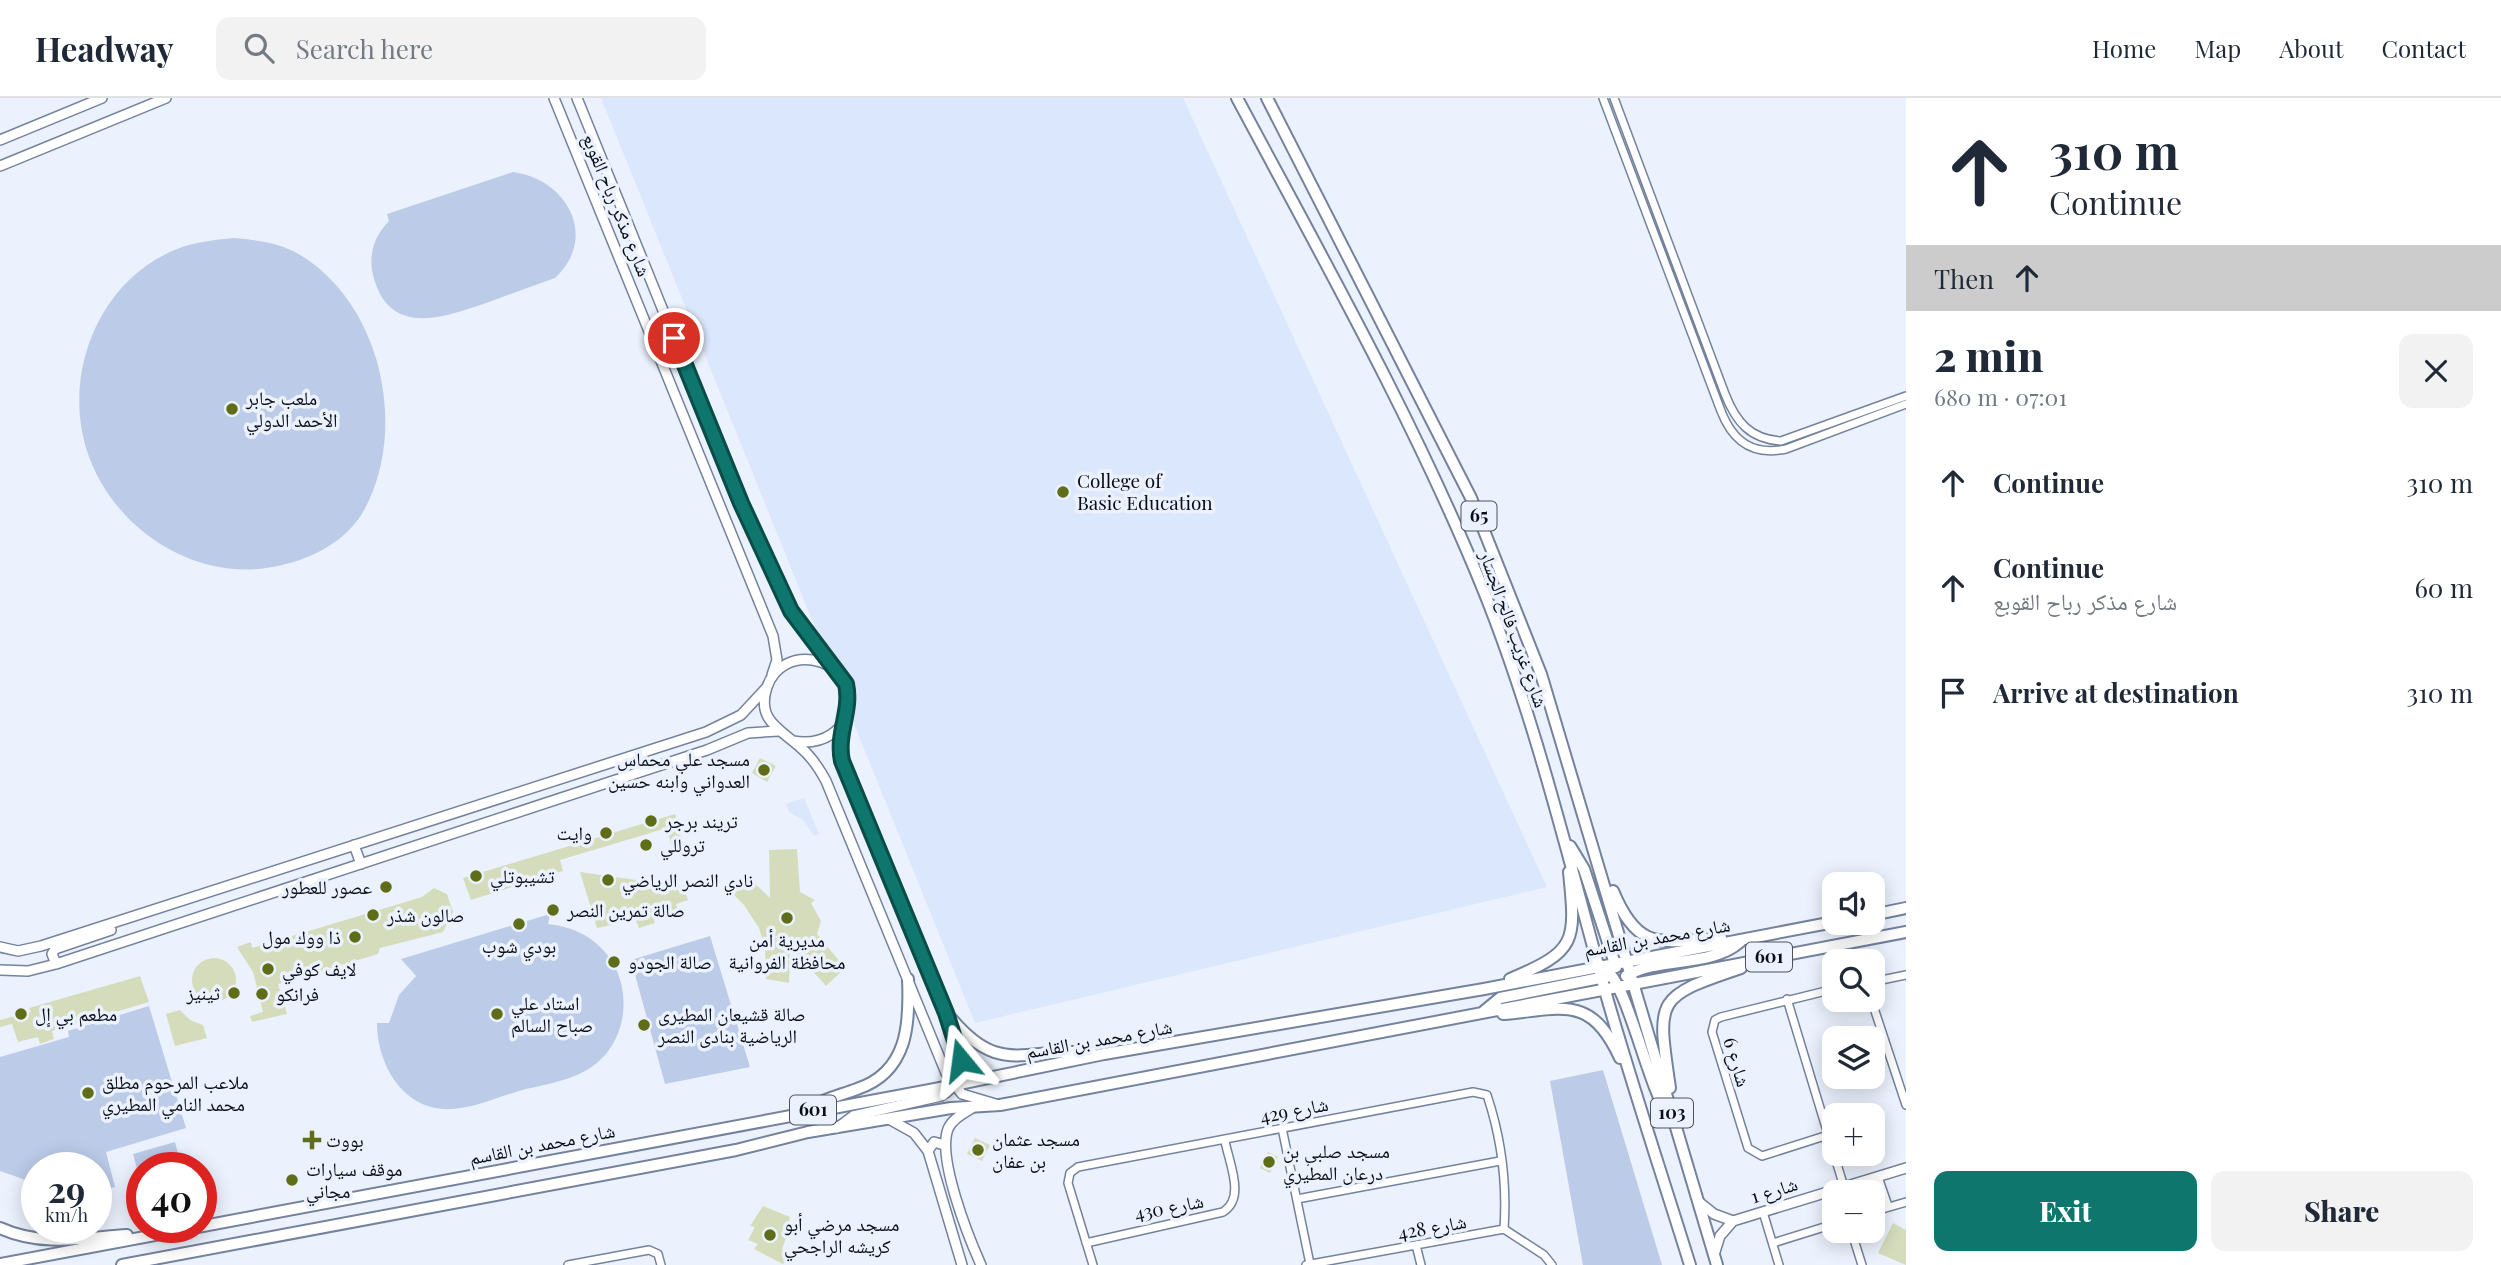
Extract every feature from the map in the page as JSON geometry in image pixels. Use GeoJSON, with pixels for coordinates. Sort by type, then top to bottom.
{"type":"FeatureCollection","features":[{"type":"Feature","properties":{"kind":"main road","name":"شارع غريب فالح الجسار"},"geometry":{"type":"LineString","coordinates":[[1237,98],[1390,388],[1451,515],[1512,665],[1565,838],[1600,965],[1619,977],[1627,961],[1541,674],[1471,498],[1267,98]]}},
{"type":"Feature","properties":{"kind":"main road"},"geometry":{"type":"LineString","coordinates":[[1589,835],[1622,915],[1631,928],[1646,937],[1661,941],[1766,935]]}},
{"type":"Feature","properties":{"kind":"main road"},"geometry":{"type":"LineString","coordinates":[[1565,838],[1584,869],[1650,1080],[1661,1106],[1675,1126]]}},
{"type":"Feature","properties":{"kind":"main road"},"geometry":{"type":"LineString","coordinates":[[1484,989],[1550,962],[1572,933],[1574,918],[1565,838]]}},
{"type":"Feature","properties":{"kind":"main road"},"geometry":{"type":"LineString","coordinates":[[1885,912],[1906,908]]}},
{"type":"Feature","properties":{"kind":"main road","name":"شارع محمد بن القاسم"},"geometry":{"type":"LineString","coordinates":[[1627,961],[1822,924]]}},
{"type":"Feature","properties":{"kind":"main road","name":"شارع محمد بن القاسم"},"geometry":{"type":"LineString","coordinates":[[122,1265],[729,1152],[794,1135],[951,1108],[1000,1105],[1605,990],[1619,977],[1782,954],[1906,932]]}},
{"type":"Feature","properties":{"kind":"main road"},"geometry":{"type":"LineString","coordinates":[[1482,1013],[1500,999],[1619,977],[1719,953],[1742,940]]}},
{"type":"Feature","properties":{"kind":"main road"},"geometry":{"type":"LineString","coordinates":[[1675,1126],[1661,1025],[1666,1008],[1685,987],[1782,954]]}},
{"type":"Feature","properties":{"kind":"main road","name":"شارع محمد بن القاسم"},"geometry":{"type":"LineString","coordinates":[[217,1224],[1104,1054],[1484,989],[1600,965]]}},
{"type":"Feature","properties":{"kind":"main road"},"geometry":{"type":"LineString","coordinates":[[804,1112],[823,1100],[871,1083],[892,1065],[906,1041],[909,1027],[908,979]]}},
{"type":"Feature","properties":{"kind":"main road","name":"103"},"geometry":{"type":"LineString","coordinates":[[1605,990],[1690,1265]]}},
{"type":"Feature","properties":{"kind":"main road"},"geometry":{"type":"LineString","coordinates":[[1458,1018],[1570,1008],[1585,1013],[1598,1020],[1609,1035],[1639,1100]]}},
{"type":"Feature","properties":{"kind":"main road"},"geometry":{"type":"LineString","coordinates":[[946,1013],[969,1040],[1000,1055],[1077,1051],[1104,1054]]}},
{"type":"Feature","properties":{"kind":"main road","name":"103"},"geometry":{"type":"LineString","coordinates":[[1675,1126],[1716,1260]]}},
{"type":"Feature","properties":{"kind":"main road"},"geometry":{"type":"LineString","coordinates":[[0,1228],[26,1237],[52,1241],[126,1237]]}},
{"type":"Feature","properties":{"kind":"main road","name":"شارع محمد بن القاسم"},"geometry":{"type":"LineString","coordinates":[[0,1264],[126,1241]]}},
{"type":"Feature","properties":{"kind":"street"},"geometry":{"type":"LineString","coordinates":[[0,140],[102,98]]}},
{"type":"Feature","properties":{"kind":"street"},"geometry":{"type":"LineString","coordinates":[[0,166],[166,98]]}},
{"type":"Feature","properties":{"kind":"street","name":"شارع مذكر رباح القوبع"},"geometry":{"type":"LineString","coordinates":[[554,98],[773,636],[777,660],[769,682]]}},
{"type":"Feature","properties":{"kind":"street","name":"شارع مذكر رباح القوبع"},"geometry":{"type":"LineString","coordinates":[[577,98],[741,503],[791,611],[828,664]]}},
{"type":"Feature","properties":{"kind":"street"},"geometry":{"type":"LineString","coordinates":[[1603,98],[1721,411],[1736,439],[1756,450],[1770,452],[1786,449],[1906,404]]}},
{"type":"Feature","properties":{"kind":"street"},"geometry":{"type":"LineString","coordinates":[[1614,98],[1725,394],[1738,421],[1752,434],[1781,441],[1906,396]]}},
{"type":"Feature","properties":{"kind":"street"},"geometry":{"type":"LineString","coordinates":[[0,947],[27,950],[718,728],[751,706],[779,669],[797,660],[818,660],[828,664],[846,684],[848,710],[839,742],[842,761],[946,1013],[961,1060],[960,1073],[954,1084],[941,1096],[853,1116],[837,1128]]}},
{"type":"Feature","properties":{"kind":"street"},"geometry":{"type":"LineString","coordinates":[[769,682],[766,710],[778,731],[809,755],[826,781],[939,1058],[954,1084],[967,1097],[1000,1105]]}},
{"type":"Feature","properties":{"kind":"street"},"geometry":{"type":"LineString","coordinates":[[793,741],[816,742],[827,738],[843,723]]}},
{"type":"Feature","properties":{"kind":"street"},"geometry":{"type":"LineString","coordinates":[[0,970],[27,971],[55,964],[718,747],[748,733],[778,731]]}},
{"type":"Feature","properties":{"kind":"street"},"geometry":{"type":"LineString","coordinates":[[354,845],[361,864]]}},
{"type":"Feature","properties":{"kind":"street"},"geometry":{"type":"LineString","coordinates":[[55,964],[52,954],[55,948],[118,927],[129,917]]}},
{"type":"Feature","properties":{"kind":"street"},"geometry":{"type":"LineString","coordinates":[[1885,979],[1906,975]]}},
{"type":"Feature","properties":{"kind":"street","name":"شارع 6"},"geometry":{"type":"LineString","coordinates":[[1822,992],[1721,1017],[1713,1026],[1713,1040],[1748,1148],[1754,1154],[1762,1156],[1822,1137]]}},
{"type":"Feature","properties":{"kind":"street"},"geometry":{"type":"LineString","coordinates":[[1787,999],[1822,1115]]}},
{"type":"Feature","properties":{"kind":"street"},"geometry":{"type":"LineString","coordinates":[[1875,1012],[1906,1105]]}},
{"type":"Feature","properties":{"kind":"street","name":"شارع 429"},"geometry":{"type":"LineString","coordinates":[[1093,1265],[1068,1183],[1070,1173],[1078,1167],[1472,1092],[1487,1095],[1507,1190],[1504,1229]]}},
{"type":"Feature","properties":{"kind":"street"},"geometry":{"type":"LineString","coordinates":[[972,1108],[952,1122],[944,1145],[962,1213],[981,1265]]}},
{"type":"Feature","properties":{"kind":"street"},"geometry":{"type":"LineString","coordinates":[[889,1119],[914,1133],[929,1151],[962,1265]]}},
{"type":"Feature","properties":{"kind":"street"},"geometry":{"type":"LineString","coordinates":[[1282,1128],[1308,1265]]}},
{"type":"Feature","properties":{"kind":"street","name":"شارع 430"},"geometry":{"type":"LineString","coordinates":[[1086,1243],[1223,1212],[1233,1206],[1236,1195],[1224,1141]]}},
{"type":"Feature","properties":{"kind":"street"},"geometry":{"type":"LineString","coordinates":[[929,1151],[934,1142],[944,1145]]}},
{"type":"Feature","properties":{"kind":"street"},"geometry":{"type":"LineString","coordinates":[[1297,1199],[1500,1161]]}},
{"type":"Feature","properties":{"kind":"street","name":"شارع 1"},"geometry":{"type":"LineString","coordinates":[[1868,1180],[1906,1168]]}},
{"type":"Feature","properties":{"kind":"street"},"geometry":{"type":"LineString","coordinates":[[1878,1177],[1888,1206]]}},
{"type":"Feature","properties":{"kind":"street","name":"شارع 1"},"geometry":{"type":"LineString","coordinates":[[1716,1260],[1720,1236],[1733,1221],[1822,1194]]}},
{"type":"Feature","properties":{"kind":"street","name":"شارع 1"},"geometry":{"type":"LineString","coordinates":[[1699,1202],[1714,1214],[1733,1221]]}},
{"type":"Feature","properties":{"kind":"street"},"geometry":{"type":"LineString","coordinates":[[1885,1207],[1906,1202]]}},
{"type":"Feature","properties":{"kind":"street"},"geometry":{"type":"LineString","coordinates":[[1763,1212],[1779,1265]]}},
{"type":"Feature","properties":{"kind":"street"},"geometry":{"type":"LineString","coordinates":[[1773,1243],[1822,1228]]}},
{"type":"Feature","properties":{"kind":"street"},"geometry":{"type":"LineString","coordinates":[[1504,1229],[1544,1255],[1552,1265]]}},
{"type":"Feature","properties":{"kind":"street","name":"شارع 428"},"geometry":{"type":"LineString","coordinates":[[1308,1265],[1504,1229]]}},
{"type":"Feature","properties":{"kind":"street"},"geometry":{"type":"LineString","coordinates":[[1855,1243],[1862,1265]]}},
{"type":"Feature","properties":{"kind":"street"},"geometry":{"type":"LineString","coordinates":[[1416,1245],[1421,1265]]}},
{"type":"Feature","properties":{"kind":"street"},"geometry":{"type":"LineString","coordinates":[[568,1265],[649,1250],[658,1254],[661,1265]]}},
{"type":"Feature","properties":{"kind":"street"},"geometry":{"type":"LineString","coordinates":[[1363,1256],[1365,1265]]}},
{"type":"Feature","properties":{"kind":"shaded area","name":"College of Basic Education"},"geometry":{"type":"Polygon","coordinates":[[[601,98],[1183,98],[1547,887],[975,1023],[601,98]]]}},
{"type":"Feature","properties":{"kind":"shaded area"},"geometry":{"type":"Polygon","coordinates":[[[513,172],[532,177],[549,186],[562,198],[571,212],[575,245],[568,262],[555,278],[472,308],[437,317],[405,316],[392,308],[381,295],[373,275],[371,260],[380,232],[389,221],[387,214],[513,172]]]}},
{"type":"Feature","properties":{"kind":"shaded area","name":"ملعب جابر الأحمد الدولي"},"geometry":{"type":"Polygon","coordinates":[[[234,238],[265,242],[295,252],[325,273],[349,301],[367,333],[379,368],[385,406],[384,443],[377,479],[363,512],[348,532],[328,547],[305,558],[282,565],[251,569],[221,567],[191,559],[164,546],[139,528],[117,506],[99,480],[87,451],[80,421],[84,361],[93,332],[108,306],[127,283],[150,263],[177,249],[234,238]]]}},
{"type":"Feature","properties":{"kind":"shaded area"},"geometry":{"type":"Polygon","coordinates":[[[804,798],[819,834],[814,836],[803,820],[789,812],[786,804],[804,798]]]}},
{"type":"Feature","properties":{"kind":"shaded area"},"geometry":{"type":"Polygon","coordinates":[[[550,914],[548,924],[579,932],[604,951],[616,969],[621,983],[623,1012],[615,1040],[607,1052],[597,1063],[570,1078],[469,1107],[435,1108],[420,1103],[407,1094],[396,1083],[382,1055],[377,1023],[389,1023],[399,995],[416,976],[401,959],[550,914]]]}},
{"type":"Feature","properties":{"kind":"shaded area"},"geometry":{"type":"Polygon","coordinates":[[[710,936],[750,1067],[665,1084],[631,960],[710,936]]]}},
{"type":"Feature","properties":{"kind":"shaded area","name":"ملاعب المرحوم مطلق محمد النامي المطيري"},"geometry":{"type":"Polygon","coordinates":[[[149,1006],[186,1128],[106,1152],[21,1152],[21,1178],[0,1171],[0,1057],[69,1037],[68,1031],[149,1006]]]}},
{"type":"Feature","properties":{"kind":"shaded area"},"geometry":{"type":"Polygon","coordinates":[[[1603,1070],[1662,1265],[1583,1265],[1550,1081],[1603,1070]]]}},
{"type":"Feature","properties":{"kind":"shaded area"},"geometry":{"type":"Polygon","coordinates":[[[175,1142],[178,1152],[140,1152],[175,1142]]]}},
{"type":"Feature","properties":{"kind":"building","name":"مسجد علي محماس العدواني وابنه حسين"},"geometry":{"type":"Polygon","coordinates":[[[760,758],[776,766],[767,782],[752,773],[760,758]]]}},
{"type":"Feature","properties":{"kind":"building"},"geometry":{"type":"Polygon","coordinates":[[[675,814],[686,852],[674,856],[667,828],[560,860],[563,871],[471,900],[463,878],[675,814]]]}},
{"type":"Feature","properties":{"kind":"building","name":"مديرية أمن محافظة الفروانية"},"geometry":{"type":"Polygon","coordinates":[[[797,849],[800,892],[815,900],[811,903],[821,921],[817,934],[845,968],[826,986],[790,946],[789,983],[766,979],[765,948],[759,928],[744,905],[731,892],[745,874],[770,898],[769,850],[797,849]]]}},
{"type":"Feature","properties":{"kind":"building","name":"نادي النصر الرياضي"},"geometry":{"type":"Polygon","coordinates":[[[580,872],[684,887],[688,900],[676,904],[678,910],[652,914],[655,923],[639,928],[636,920],[597,928],[580,872]]]}},
{"type":"Feature","properties":{"kind":"building","name":"ذا ووك مول"},"geometry":{"type":"Polygon","coordinates":[[[434,888],[447,894],[453,912],[443,932],[380,948],[378,954],[278,984],[287,1014],[252,1022],[250,1016],[263,1012],[253,972],[237,947],[251,942],[252,948],[422,897],[434,888]]]}},
{"type":"Feature","properties":{"kind":"building","name":"ذا ووك مول"},"geometry":{"type":"Polygon","coordinates":[[[214,958],[223,959],[230,964],[235,971],[235,989],[230,996],[223,1001],[214,1002],[205,1001],[198,996],[193,989],[192,980],[193,971],[198,964],[205,959],[214,958]]]}},
{"type":"Feature","properties":{"kind":"building"},"geometry":{"type":"Polygon","coordinates":[[[140,976],[149,1002],[52,1031],[54,1039],[40,1044],[38,1037],[18,1042],[12,1024],[0,1027],[0,1020],[31,1012],[29,1008],[140,976]]]}},
{"type":"Feature","properties":{"kind":"building"},"geometry":{"type":"Polygon","coordinates":[[[180,1010],[190,1020],[203,1025],[207,1038],[175,1046],[166,1014],[180,1010]]]}},
{"type":"Feature","properties":{"kind":"building","name":"مسجد عثمان بن عفان"},"geometry":{"type":"Polygon","coordinates":[[[975,1138],[990,1145],[982,1161],[967,1154],[975,1138]]]}},
{"type":"Feature","properties":{"kind":"building","name":"مسجد صلبي بن درعان المطيري"},"geometry":{"type":"Polygon","coordinates":[[[1268,1152],[1278,1157],[1270,1173],[1260,1168],[1268,1152]]]}},
{"type":"Feature","properties":{"kind":"building","name":"مسجد مرضي أبو كريشه الراجحي"},"geometry":{"type":"Polygon","coordinates":[[[763,1206],[790,1217],[789,1221],[792,1222],[782,1249],[789,1253],[783,1264],[754,1249],[758,1244],[748,1240],[755,1227],[750,1226],[763,1206]]]}},
{"type":"Feature","properties":{"kind":"building"},"geometry":{"type":"Polygon","coordinates":[[[1893,1223],[1906,1230],[1906,1265],[1878,1253],[1893,1223]]]}},
{"type":"Feature","properties":{"kind":"place","name":"ملعب جابر الأحمد الدولي"},"geometry":{"type":"Point","coordinates":[232,409]}},
{"type":"Feature","properties":{"kind":"place","name":"College of Basic Education"},"geometry":{"type":"Point","coordinates":[1063,492]}},
{"type":"Feature","properties":{"kind":"place","name":"مسجد علي محماس العدواني وابنه حسين"},"geometry":{"type":"Point","coordinates":[764,770]}},
{"type":"Feature","properties":{"kind":"place","name":"تريند برجر"},"geometry":{"type":"Point","coordinates":[651,821]}},
{"type":"Feature","properties":{"kind":"place","name":"وايت"},"geometry":{"type":"Point","coordinates":[606,833]}},
{"type":"Feature","properties":{"kind":"place","name":"تروللي"},"geometry":{"type":"Point","coordinates":[646,845]}},
{"type":"Feature","properties":{"kind":"place","name":"تشيبوتلي"},"geometry":{"type":"Point","coordinates":[476,876]}},
{"type":"Feature","properties":{"kind":"place","name":"نادي النصر الرياضي"},"geometry":{"type":"Point","coordinates":[608,880]}},
{"type":"Feature","properties":{"kind":"place","name":"عصور للعطور"},"geometry":{"type":"Point","coordinates":[386,887]}},
{"type":"Feature","properties":{"kind":"place","name":"صالة تمرين النصر"},"geometry":{"type":"Point","coordinates":[553,910]}},
{"type":"Feature","properties":{"kind":"place","name":"صالون شذر"},"geometry":{"type":"Point","coordinates":[373,915]}},
{"type":"Feature","properties":{"kind":"place","name":"مديرية أمن محافظة الفروانية"},"geometry":{"type":"Point","coordinates":[787,918]}},
{"type":"Feature","properties":{"kind":"place","name":"بودي شوب"},"geometry":{"type":"Point","coordinates":[519,924]}},
{"type":"Feature","properties":{"kind":"place","name":"ذا ووك مول"},"geometry":{"type":"Point","coordinates":[355,937]}},
{"type":"Feature","properties":{"kind":"place","name":"صالة الجودو"},"geometry":{"type":"Point","coordinates":[614,962]}},
{"type":"Feature","properties":{"kind":"place","name":"لايف كوفي"},"geometry":{"type":"Point","coordinates":[268,969]}},
{"type":"Feature","properties":{"kind":"place","name":"ثينيز"},"geometry":{"type":"Point","coordinates":[234,993]}},
{"type":"Feature","properties":{"kind":"place","name":"فرانكو"},"geometry":{"type":"Point","coordinates":[262,994]}},
{"type":"Feature","properties":{"kind":"place","name":"مطعم بي إل"},"geometry":{"type":"Point","coordinates":[21,1014]}},
{"type":"Feature","properties":{"kind":"place","name":"استاد علي صباح السالم"},"geometry":{"type":"Point","coordinates":[497,1014]}},
{"type":"Feature","properties":{"kind":"place","name":"صالة قشيعان المطيرى الرياضية بنادى النصر"},"geometry":{"type":"Point","coordinates":[644,1025]}},
{"type":"Feature","properties":{"kind":"place","name":"ملاعب المرحوم مطلق محمد النامي المطيري"},"geometry":{"type":"Point","coordinates":[88,1093]}},
{"type":"Feature","properties":{"kind":"place","name":"بووت"},"geometry":{"type":"Point","coordinates":[312,1140]}},
{"type":"Feature","properties":{"kind":"place","name":"مسجد عثمان بن عفان"},"geometry":{"type":"Point","coordinates":[978,1150]}},
{"type":"Feature","properties":{"kind":"place","name":"مسجد صلبي بن درعان المطيري"},"geometry":{"type":"Point","coordinates":[1269,1162]}},
{"type":"Feature","properties":{"kind":"place","name":"موقف سيارات مجاني"},"geometry":{"type":"Point","coordinates":[292,1180]}},
{"type":"Feature","properties":{"kind":"place","name":"مسجد مرضي أبو كريشه الراجحي"},"geometry":{"type":"Point","coordinates":[770,1235]}},
{"type":"Feature","properties":{"kind":"route"},"geometry":{"type":"LineString","coordinates":[[674,338],[741,503],[791,611],[809,639],[846,684],[848,710],[839,742],[842,761],[956,1038],[961,1060]]}}]}
